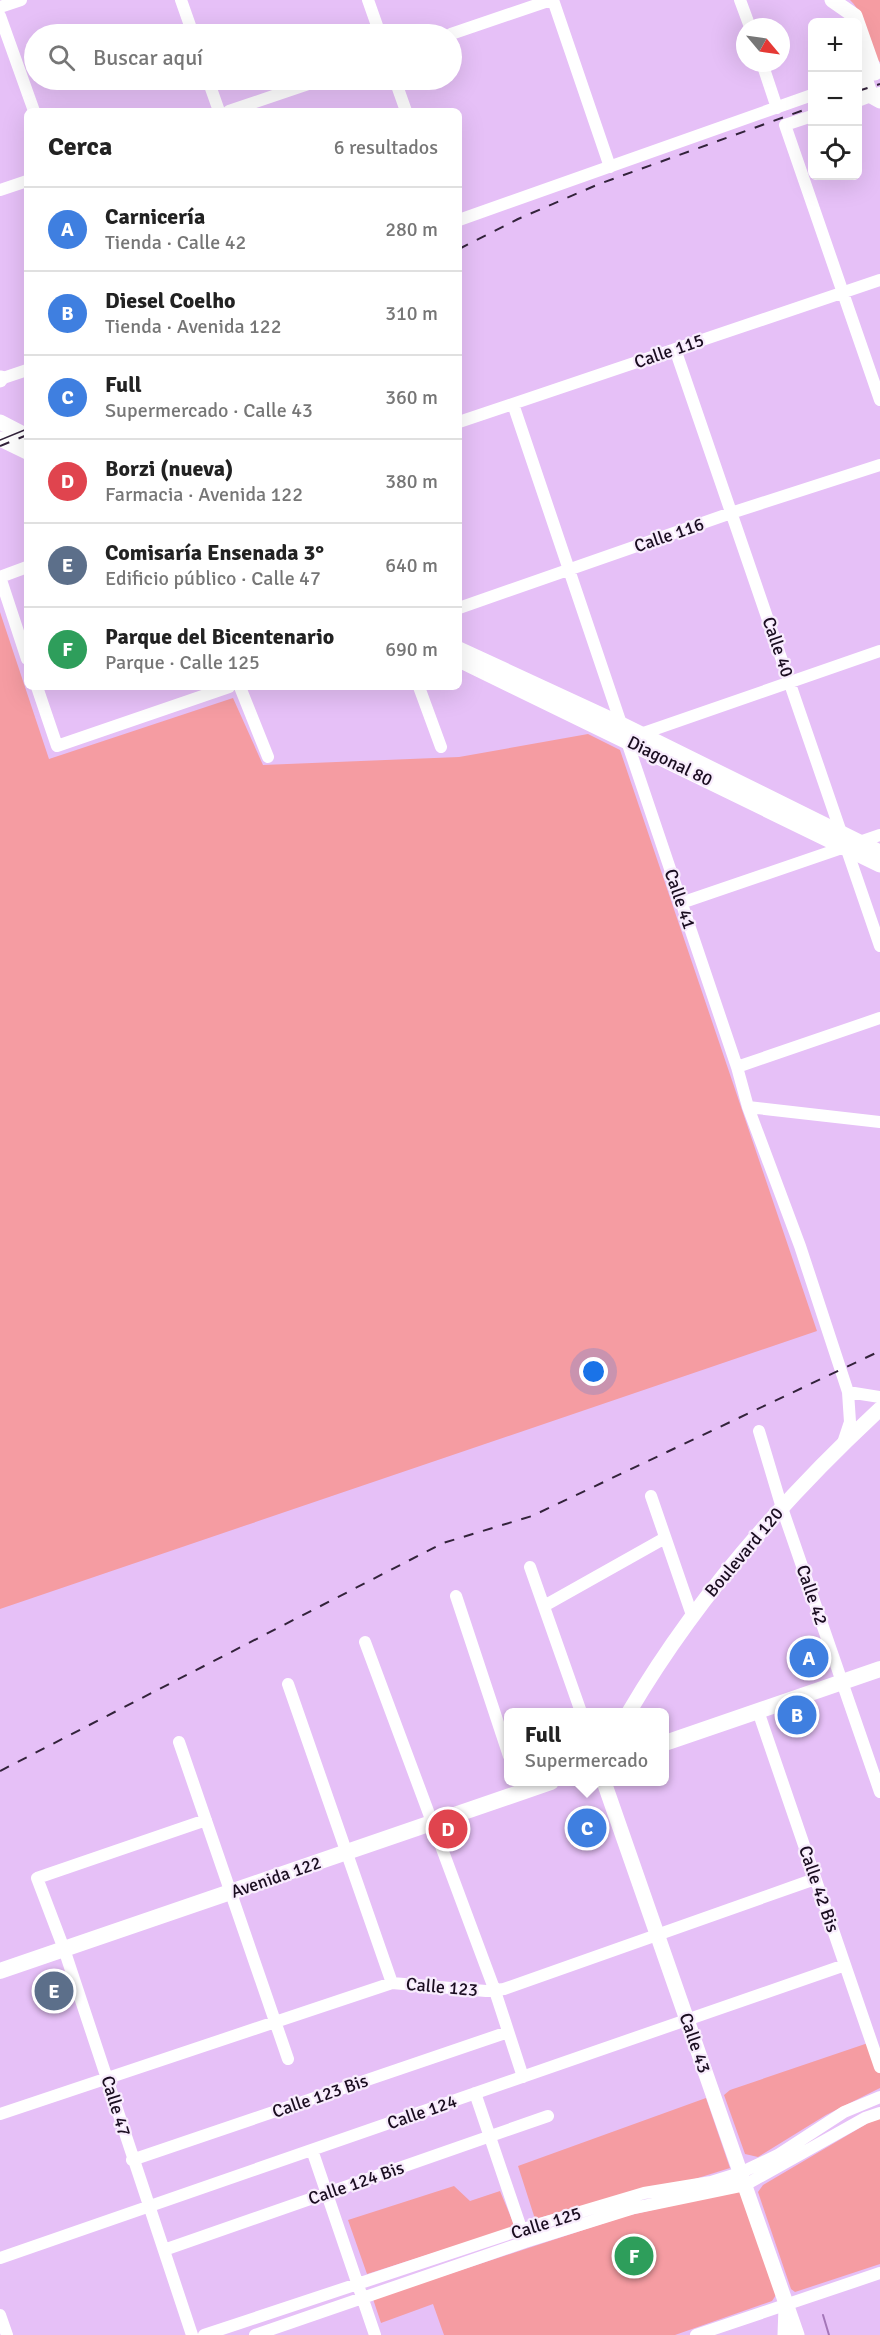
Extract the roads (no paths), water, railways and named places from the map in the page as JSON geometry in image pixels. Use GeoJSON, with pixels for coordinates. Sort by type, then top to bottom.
{"type":"FeatureCollection","features":[{"type":"Feature","properties":{"kind":"highway"},"geometry":{"type":"LineString","coordinates":[[669,1742],[880,1669]]}},
{"type":"Feature","properties":{"kind":"highway","name":"Avenida 122"},"geometry":{"type":"LineString","coordinates":[[0,1971],[345,1853],[432,1822],[519,1787]]}},
{"type":"Feature","properties":{"kind":"main road"},"geometry":{"type":"LineString","coordinates":[[833,0],[844,18]]}},
{"type":"Feature","properties":{"kind":"main road"},"geometry":{"type":"LineString","coordinates":[[833,0],[855,16],[872,98]]}},
{"type":"Feature","properties":{"kind":"main road"},"geometry":{"type":"LineString","coordinates":[[0,422],[24,434]]}},
{"type":"Feature","properties":{"kind":"main road"},"geometry":{"type":"LineString","coordinates":[[0,439],[24,451]]}},
{"type":"Feature","properties":{"kind":"main road","name":"Diagonal 80"},"geometry":{"type":"LineString","coordinates":[[462,650],[619,723],[849,841],[880,866]]}},
{"type":"Feature","properties":{"kind":"main road","name":"Diagonal 80"},"geometry":{"type":"LineString","coordinates":[[462,661],[625,739],[849,841],[880,852]]}},
{"type":"Feature","properties":{"kind":"main road","name":"Boulevard 120"},"geometry":{"type":"LineString","coordinates":[[631,1708],[692,1615],[782,1508],[843,1443],[880,1408]]}},
{"type":"Feature","properties":{"kind":"main road","name":"Calle 43"},"geometry":{"type":"LineString","coordinates":[[605,1786],[797,2335]]}},
{"type":"Feature","properties":{"kind":"main road"},"geometry":{"type":"LineString","coordinates":[[785,2335],[783,2326],[786,2304]]}},
{"type":"Feature","properties":{"kind":"street"},"geometry":{"type":"LineString","coordinates":[[0,7],[21,0]]}},
{"type":"Feature","properties":{"kind":"street"},"geometry":{"type":"LineString","coordinates":[[181,0],[189,24]]}},
{"type":"Feature","properties":{"kind":"street"},"geometry":{"type":"LineString","coordinates":[[368,0],[376,24]]}},
{"type":"Feature","properties":{"kind":"street"},"geometry":{"type":"LineString","coordinates":[[462,30],[552,0],[610,167]]}},
{"type":"Feature","properties":{"kind":"street"},"geometry":{"type":"LineString","coordinates":[[740,0],[747,18]]}},
{"type":"Feature","properties":{"kind":"street"},"geometry":{"type":"LineString","coordinates":[[0,16],[24,83]]}},
{"type":"Feature","properties":{"kind":"street"},"geometry":{"type":"LineString","coordinates":[[765,72],[777,108]]}},
{"type":"Feature","properties":{"kind":"street"},"geometry":{"type":"LineString","coordinates":[[26,90],[33,108]]}},
{"type":"Feature","properties":{"kind":"street"},"geometry":{"type":"LineString","coordinates":[[212,90],[218,108]]}},
{"type":"Feature","properties":{"kind":"street"},"geometry":{"type":"LineString","coordinates":[[238,108],[291,90]]}},
{"type":"Feature","properties":{"kind":"street"},"geometry":{"type":"LineString","coordinates":[[399,90],[405,108]]}},
{"type":"Feature","properties":{"kind":"street"},"geometry":{"type":"LineString","coordinates":[[462,219],[808,97]]}},
{"type":"Feature","properties":{"kind":"street"},"geometry":{"type":"LineString","coordinates":[[808,118],[785,125],[880,400]]}},
{"type":"Feature","properties":{"kind":"street"},"geometry":{"type":"LineString","coordinates":[[0,190],[24,182]]}},
{"type":"Feature","properties":{"kind":"street","name":"Calle 115"},"geometry":{"type":"LineString","coordinates":[[462,421],[880,280]]}},
{"type":"Feature","properties":{"kind":"street","name":"Calle 40"},"geometry":{"type":"LineString","coordinates":[[675,349],[790,682],[849,841],[880,946]]}},
{"type":"Feature","properties":{"kind":"street"},"geometry":{"type":"LineString","coordinates":[[0,379],[24,371]]}},
{"type":"Feature","properties":{"kind":"street","name":"Calle 41"},"geometry":{"type":"LineString","coordinates":[[513,404],[567,570],[737,1067],[748,1107],[800,1246],[848,1392],[850,1422],[843,1443]]}},
{"type":"Feature","properties":{"kind":"street","name":"Calle 116"},"geometry":{"type":"LineString","coordinates":[[462,607],[731,513],[880,465]]}},
{"type":"Feature","properties":{"kind":"street"},"geometry":{"type":"LineString","coordinates":[[24,568],[0,577],[24,650]]}},
{"type":"Feature","properties":{"kind":"street"},"geometry":{"type":"LineString","coordinates":[[625,739],[880,651]]}},
{"type":"Feature","properties":{"kind":"street"},"geometry":{"type":"LineString","coordinates":[[38,690],[57,746],[220,690]]}},
{"type":"Feature","properties":{"kind":"street"},"geometry":{"type":"LineString","coordinates":[[241,690],[268,757]]}},
{"type":"Feature","properties":{"kind":"street"},"geometry":{"type":"LineString","coordinates":[[419,690],[441,747]]}},
{"type":"Feature","properties":{"kind":"street"},"geometry":{"type":"LineString","coordinates":[[681,903],[849,841],[880,836]]}},
{"type":"Feature","properties":{"kind":"street"},"geometry":{"type":"LineString","coordinates":[[737,1067],[880,1018]]}},
{"type":"Feature","properties":{"kind":"street"},"geometry":{"type":"LineString","coordinates":[[748,1107],[880,1122]]}},
{"type":"Feature","properties":{"kind":"street"},"geometry":{"type":"LineString","coordinates":[[848,1392],[880,1397]]}},
{"type":"Feature","properties":{"kind":"street","name":"Calle 42"},"geometry":{"type":"LineString","coordinates":[[759,1431],[782,1508],[880,1792]]}},
{"type":"Feature","properties":{"kind":"street"},"geometry":{"type":"LineString","coordinates":[[651,1496],[692,1615]]}},
{"type":"Feature","properties":{"kind":"street"},"geometry":{"type":"LineString","coordinates":[[544,1606],[666,1538]]}},
{"type":"Feature","properties":{"kind":"street"},"geometry":{"type":"LineString","coordinates":[[530,1567],[578,1708]]}},
{"type":"Feature","properties":{"kind":"street"},"geometry":{"type":"LineString","coordinates":[[456,1596],[504,1741]]}},
{"type":"Feature","properties":{"kind":"street"},"geometry":{"type":"LineString","coordinates":[[364,1642],[495,1991],[523,2077]]}},
{"type":"Feature","properties":{"kind":"street"},"geometry":{"type":"LineString","coordinates":[[288,1684],[392,1983]]}},
{"type":"Feature","properties":{"kind":"street","name":"Calle 42 Bis"},"geometry":{"type":"LineString","coordinates":[[758,1711],[880,2067]]}},
{"type":"Feature","properties":{"kind":"street"},"geometry":{"type":"LineString","coordinates":[[179,1742],[288,2059]]}},
{"type":"Feature","properties":{"kind":"street","name":"Calle 47"},"geometry":{"type":"LineString","coordinates":[[192,2335],[132,2160],[108,2079],[64,1949],[37,1878],[206,1820]]}},
{"type":"Feature","properties":{"kind":"street","name":"Calle 123"},"geometry":{"type":"LineString","coordinates":[[0,2114],[392,1983],[495,1991],[815,1879]]}},
{"type":"Feature","properties":{"kind":"street","name":"Calle 124"},"geometry":{"type":"LineString","coordinates":[[0,2258],[845,1965]]}},
{"type":"Feature","properties":{"kind":"street","name":"Calle 123 Bis"},"geometry":{"type":"LineString","coordinates":[[132,2160],[508,2032]]}},
{"type":"Feature","properties":{"kind":"street"},"geometry":{"type":"LineString","coordinates":[[475,2093],[524,2236]]}},
{"type":"Feature","properties":{"kind":"street","name":"Calle 125"},"geometry":{"type":"LineString","coordinates":[[743,2179],[844,2112],[880,2097]]}},
{"type":"Feature","properties":{"kind":"street","name":"Calle 125"},"geometry":{"type":"LineString","coordinates":[[204,2335],[361,2291],[524,2236],[743,2179],[865,2118],[880,2113]]}},
{"type":"Feature","properties":{"kind":"street","name":"Calle 124 Bis"},"geometry":{"type":"LineString","coordinates":[[164,2250],[548,2116]]}},
{"type":"Feature","properties":{"kind":"street"},"geometry":{"type":"LineString","coordinates":[[312,2150],[375,2335]]}},
{"type":"Feature","properties":{"kind":"street"},"geometry":{"type":"LineString","coordinates":[[696,2335],[880,2273]]}},
{"type":"Feature","properties":{"kind":"street","name":"Calle 125"},"geometry":{"type":"LineString","coordinates":[[255,2335],[361,2291]]}},
{"type":"Feature","properties":{"kind":"street"},"geometry":{"type":"LineString","coordinates":[[0,2315],[6,2335]]}},
{"type":"Feature","properties":{"kind":"waterway"},"geometry":{"type":"LineString","coordinates":[[823,2315],[829,2335]]}},
{"type":"Feature","properties":{"kind":"tram line"},"geometry":{"type":"LineString","coordinates":[[0,440],[24,430]]}},
{"type":"Feature","properties":{"kind":"railway"},"geometry":{"type":"LineString","coordinates":[[862,90],[880,84]]}},
{"type":"Feature","properties":{"kind":"railway"},"geometry":{"type":"LineString","coordinates":[[462,247],[518,219],[599,184],[808,108]]}},
{"type":"Feature","properties":{"kind":"railway"},"geometry":{"type":"LineString","coordinates":[[0,446],[24,436]]}},
{"type":"Feature","properties":{"kind":"railway"},"geometry":{"type":"LineString","coordinates":[[0,1771],[443,1543],[532,1516],[880,1351]]}},
{"type":"Feature","properties":{"kind":"place","name":"Carnicería"},"geometry":{"type":"Point","coordinates":[809,1658]}},
{"type":"Feature","properties":{"kind":"place","name":"Diesel Coelho"},"geometry":{"type":"Point","coordinates":[797,1715]}},
{"type":"Feature","properties":{"kind":"place","name":"Full"},"geometry":{"type":"Point","coordinates":[587,1828]}},
{"type":"Feature","properties":{"kind":"place","name":"Borzi (nueva)"},"geometry":{"type":"Point","coordinates":[448,1829]}},
{"type":"Feature","properties":{"kind":"place","name":"Comisaría Ensenada 3°"},"geometry":{"type":"Point","coordinates":[54,1991]}},
{"type":"Feature","properties":{"kind":"place","name":"Parque del Bicentenario"},"geometry":{"type":"Point","coordinates":[634,2256]}}]}
